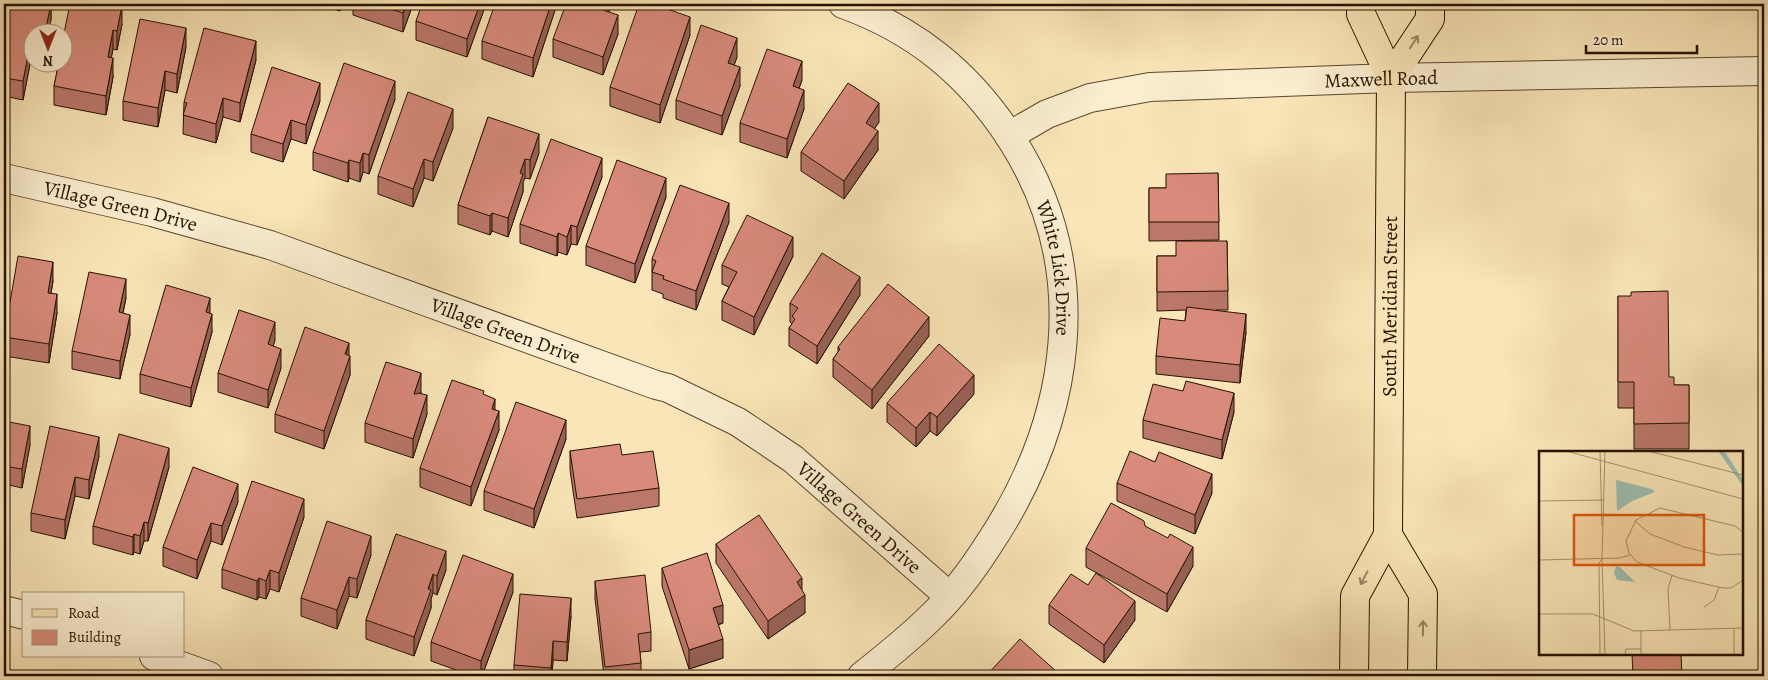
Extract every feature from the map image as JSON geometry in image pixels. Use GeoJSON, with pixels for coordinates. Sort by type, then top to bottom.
{"type":"FeatureCollection","features":[{"type":"Feature","properties":{"kind":"main road","name":"South Meridian Street"},"geometry":{"type":"LineString","coordinates":[[1354,676],[1355,596],[1388,535],[1391,78],[1361,14],[1361,4]]}},
{"type":"Feature","properties":{"kind":"main road"},"geometry":{"type":"LineString","coordinates":[[1391,78],[1430,19],[1430,4]]}},
{"type":"Feature","properties":{"kind":"main road"},"geometry":{"type":"LineString","coordinates":[[1388,535],[1423,594],[1422,676]]}},
{"type":"Feature","properties":{"kind":"street","name":"White Lick Drive"},"geometry":{"type":"LineString","coordinates":[[843,4],[874,16],[914,38],[941,57],[997,117],[1025,161],[1038,189],[1056,245],[1064,303],[1062,357],[1056,395],[1044,436],[1024,483],[1000,528],[950,596],[913,635],[862,676]]}},
{"type":"Feature","properties":{"kind":"street","name":"Maxwell Road"},"geometry":{"type":"LineString","coordinates":[[1009,136],[1047,114],[1090,98],[1150,87],[1391,78],[1764,71]]}},
{"type":"Feature","properties":{"kind":"street","name":"Village Green Drive"},"geometry":{"type":"LineString","coordinates":[[4,178],[152,212],[270,245],[668,388],[738,422],[793,459],[950,596]]}},
{"type":"Feature","properties":{"kind":"street"},"geometry":{"type":"LineString","coordinates":[[4,610],[22,614]]}},
{"type":"Feature","properties":{"kind":"street"},"geometry":{"type":"LineString","coordinates":[[160,658],[209,676]]}},
{"type":"Feature","properties":{"kind":"building"},"geometry":{"type":"Polygon","coordinates":[[[4,4],[51,4],[47,22],[22,22],[22,72],[25,72],[23,81],[4,78],[4,4]]]}},
{"type":"Feature","properties":{"kind":"building"},"geometry":{"type":"Polygon","coordinates":[[[70,4],[122,5],[117,31],[113,30],[108,57],[113,58],[106,96],[54,86],[57,72],[72,72],[72,22],[66,22],[70,4]]]}},
{"type":"Feature","properties":{"kind":"building"},"geometry":{"type":"Polygon","coordinates":[[[375,4],[407,4],[403,13],[375,4]]]}},
{"type":"Feature","properties":{"kind":"building"},"geometry":{"type":"Polygon","coordinates":[[[422,4],[480,4],[467,39],[416,21],[422,4]]]}},
{"type":"Feature","properties":{"kind":"building"},"geometry":{"type":"Polygon","coordinates":[[[495,4],[551,4],[533,58],[482,41],[495,4]]]}},
{"type":"Feature","properties":{"kind":"building"},"geometry":{"type":"Polygon","coordinates":[[[566,4],[606,4],[603,10],[618,15],[603,57],[553,39],[566,4]]]}},
{"type":"Feature","properties":{"kind":"building"},"geometry":{"type":"Polygon","coordinates":[[[639,4],[653,4],[690,17],[660,105],[610,87],[639,4]]]}},
{"type":"Feature","properties":{"kind":"building"},"geometry":{"type":"Polygon","coordinates":[[[140,19],[186,28],[177,74],[165,71],[158,108],[123,101],[140,19]]]}},
{"type":"Feature","properties":{"kind":"building"},"geometry":{"type":"Polygon","coordinates":[[[701,25],[737,38],[728,63],[740,67],[722,116],[676,100],[701,25]]]}},
{"type":"Feature","properties":{"kind":"building"},"geometry":{"type":"Polygon","coordinates":[[[204,28],[256,41],[240,103],[223,98],[216,124],[183,115],[187,103],[184,102],[204,28]]]}},
{"type":"Feature","properties":{"kind":"building"},"geometry":{"type":"Polygon","coordinates":[[[767,49],[802,61],[793,86],[804,90],[787,139],[740,123],[767,49]]]}},
{"type":"Feature","properties":{"kind":"building"},"geometry":{"type":"Polygon","coordinates":[[[344,63],[395,81],[369,155],[363,153],[360,163],[349,160],[348,163],[313,152],[344,63]]]}},
{"type":"Feature","properties":{"kind":"building"},"geometry":{"type":"Polygon","coordinates":[[[272,67],[320,83],[306,125],[291,120],[283,144],[251,134],[272,67]]]}},
{"type":"Feature","properties":{"kind":"building"},"geometry":{"type":"Polygon","coordinates":[[[848,83],[879,103],[866,123],[878,131],[844,181],[801,152],[848,83]]]}},
{"type":"Feature","properties":{"kind":"building"},"geometry":{"type":"Polygon","coordinates":[[[408,92],[453,109],[433,162],[424,159],[413,189],[378,176],[408,92]]]}},
{"type":"Feature","properties":{"kind":"building"},"geometry":{"type":"Polygon","coordinates":[[[488,117],[539,134],[530,160],[525,159],[520,173],[523,174],[508,218],[492,213],[490,216],[458,205],[488,117]]]}},
{"type":"Feature","properties":{"kind":"building"},"geometry":{"type":"Polygon","coordinates":[[[551,139],[602,158],[577,227],[571,225],[567,237],[558,233],[557,237],[520,224],[551,139]]]}},
{"type":"Feature","properties":{"kind":"building"},"geometry":{"type":"Polygon","coordinates":[[[617,160],[666,178],[635,264],[586,246],[617,160]]]}},
{"type":"Feature","properties":{"kind":"building"},"geometry":{"type":"Polygon","coordinates":[[[1218,173],[1219,222],[1149,222],[1149,188],[1166,188],[1166,174],[1218,173]]]}},
{"type":"Feature","properties":{"kind":"building"},"geometry":{"type":"Polygon","coordinates":[[[680,185],[729,203],[696,291],[663,279],[664,276],[652,272],[656,261],[652,259],[680,185]]]}},
{"type":"Feature","properties":{"kind":"building"},"geometry":{"type":"Polygon","coordinates":[[[747,215],[793,237],[754,317],[722,301],[737,272],[722,265],[747,215]]]}},
{"type":"Feature","properties":{"kind":"building"},"geometry":{"type":"Polygon","coordinates":[[[1176,241],[1227,241],[1228,291],[1157,292],[1157,256],[1176,256],[1176,241]]]}},
{"type":"Feature","properties":{"kind":"building"},"geometry":{"type":"Polygon","coordinates":[[[822,253],[860,277],[817,346],[789,328],[795,319],[792,316],[798,308],[790,303],[822,253]]]}},
{"type":"Feature","properties":{"kind":"building"},"geometry":{"type":"Polygon","coordinates":[[[18,256],[53,262],[48,293],[57,294],[49,344],[4,337],[18,256]]]}},
{"type":"Feature","properties":{"kind":"building"},"geometry":{"type":"Polygon","coordinates":[[[89,272],[126,279],[119,312],[130,315],[120,361],[72,351],[89,272]]]}},
{"type":"Feature","properties":{"kind":"building"},"geometry":{"type":"Polygon","coordinates":[[[888,284],[929,317],[872,390],[833,359],[840,349],[838,347],[888,284]]]}},
{"type":"Feature","properties":{"kind":"building"},"geometry":{"type":"Polygon","coordinates":[[[166,285],[210,298],[206,312],[212,314],[191,388],[140,374],[166,285]]]}},
{"type":"Feature","properties":{"kind":"building"},"geometry":{"type":"Polygon","coordinates":[[[1668,291],[1669,377],[1674,377],[1674,385],[1689,385],[1689,423],[1634,424],[1634,382],[1618,382],[1618,296],[1631,296],[1631,292],[1668,291]]]}},
{"type":"Feature","properties":{"kind":"building"},"geometry":{"type":"Polygon","coordinates":[[[1187,307],[1246,314],[1240,365],[1156,356],[1160,318],[1185,321],[1187,307]]]}},
{"type":"Feature","properties":{"kind":"building"},"geometry":{"type":"Polygon","coordinates":[[[239,310],[275,322],[268,344],[281,349],[268,390],[218,373],[239,310]]]}},
{"type":"Feature","properties":{"kind":"building"},"geometry":{"type":"Polygon","coordinates":[[[305,327],[349,343],[345,354],[350,356],[324,431],[275,414],[305,327]]]}},
{"type":"Feature","properties":{"kind":"building"},"geometry":{"type":"Polygon","coordinates":[[[939,344],[974,375],[937,417],[930,412],[916,428],[887,403],[939,344]]]}},
{"type":"Feature","properties":{"kind":"building"},"geometry":{"type":"Polygon","coordinates":[[[386,362],[421,373],[414,394],[427,395],[413,439],[365,423],[386,362]]]}},
{"type":"Feature","properties":{"kind":"building"},"geometry":{"type":"Polygon","coordinates":[[[452,380],[484,391],[483,394],[495,399],[492,409],[499,411],[471,487],[420,468],[452,380]]]}},
{"type":"Feature","properties":{"kind":"building"},"geometry":{"type":"Polygon","coordinates":[[[1186,381],[1234,393],[1222,440],[1143,420],[1153,384],[1183,391],[1186,381]]]}},
{"type":"Feature","properties":{"kind":"building"},"geometry":{"type":"Polygon","coordinates":[[[516,402],[566,420],[534,509],[484,491],[516,402]]]}},
{"type":"Feature","properties":{"kind":"building"},"geometry":{"type":"Polygon","coordinates":[[[4,421],[30,426],[22,469],[9,467],[4,496],[4,421]]]}},
{"type":"Feature","properties":{"kind":"building"},"geometry":{"type":"Polygon","coordinates":[[[50,426],[99,437],[89,480],[75,477],[65,520],[31,513],[50,426]]]}},
{"type":"Feature","properties":{"kind":"building"},"geometry":{"type":"Polygon","coordinates":[[[119,434],[169,448],[148,523],[144,522],[140,536],[134,534],[133,537],[93,526],[119,434]]]}},
{"type":"Feature","properties":{"kind":"building"},"geometry":{"type":"Polygon","coordinates":[[[620,444],[622,455],[653,451],[659,488],[577,499],[570,451],[620,444]]]}},
{"type":"Feature","properties":{"kind":"building"},"geometry":{"type":"Polygon","coordinates":[[[1130,451],[1155,462],[1159,452],[1212,474],[1195,515],[1117,483],[1130,451]]]}},
{"type":"Feature","properties":{"kind":"building"},"geometry":{"type":"Polygon","coordinates":[[[193,467],[238,484],[222,526],[211,523],[197,560],[163,547],[193,467]]]}},
{"type":"Feature","properties":{"kind":"building"},"geometry":{"type":"Polygon","coordinates":[[[252,481],[304,499],[279,573],[270,570],[266,581],[259,578],[257,581],[222,569],[252,481]]]}},
{"type":"Feature","properties":{"kind":"building"},"geometry":{"type":"Polygon","coordinates":[[[1111,503],[1144,521],[1145,526],[1168,538],[1170,534],[1193,547],[1167,594],[1086,548],[1111,503]]]}},
{"type":"Feature","properties":{"kind":"building"},"geometry":{"type":"Polygon","coordinates":[[[759,515],[802,578],[797,582],[805,595],[768,621],[716,544],[759,515]]]}},
{"type":"Feature","properties":{"kind":"building"},"geometry":{"type":"Polygon","coordinates":[[[327,521],[371,536],[357,579],[349,577],[337,610],[301,598],[327,521]]]}},
{"type":"Feature","properties":{"kind":"building"},"geometry":{"type":"Polygon","coordinates":[[[396,534],[446,551],[437,576],[433,574],[428,589],[431,590],[414,637],[366,620],[396,534]]]}},
{"type":"Feature","properties":{"kind":"building"},"geometry":{"type":"Polygon","coordinates":[[[707,553],[723,605],[713,608],[723,639],[689,650],[662,568],[707,553]]]}},
{"type":"Feature","properties":{"kind":"building"},"geometry":{"type":"Polygon","coordinates":[[[463,555],[513,574],[481,661],[431,642],[463,555]]]}},
{"type":"Feature","properties":{"kind":"building"},"geometry":{"type":"Polygon","coordinates":[[[1096,573],[1135,601],[1104,645],[1049,605],[1071,574],[1088,585],[1096,573]]]}},
{"type":"Feature","properties":{"kind":"building"},"geometry":{"type":"Polygon","coordinates":[[[645,575],[651,632],[638,634],[641,663],[605,667],[595,581],[645,575]]]}},
{"type":"Feature","properties":{"kind":"building"},"geometry":{"type":"Polygon","coordinates":[[[520,594],[571,598],[567,642],[553,641],[551,668],[514,665],[520,594]]]}},
{"type":"Feature","properties":{"kind":"building"},"geometry":{"type":"Polygon","coordinates":[[[1020,639],[1057,672],[1056,676],[986,676],[1020,639]]]}},
{"type":"Feature","properties":{"kind":"building"},"geometry":{"type":"Polygon","coordinates":[[[1632,655],[1681,655],[1682,676],[1633,676],[1632,655]]]}}]}
